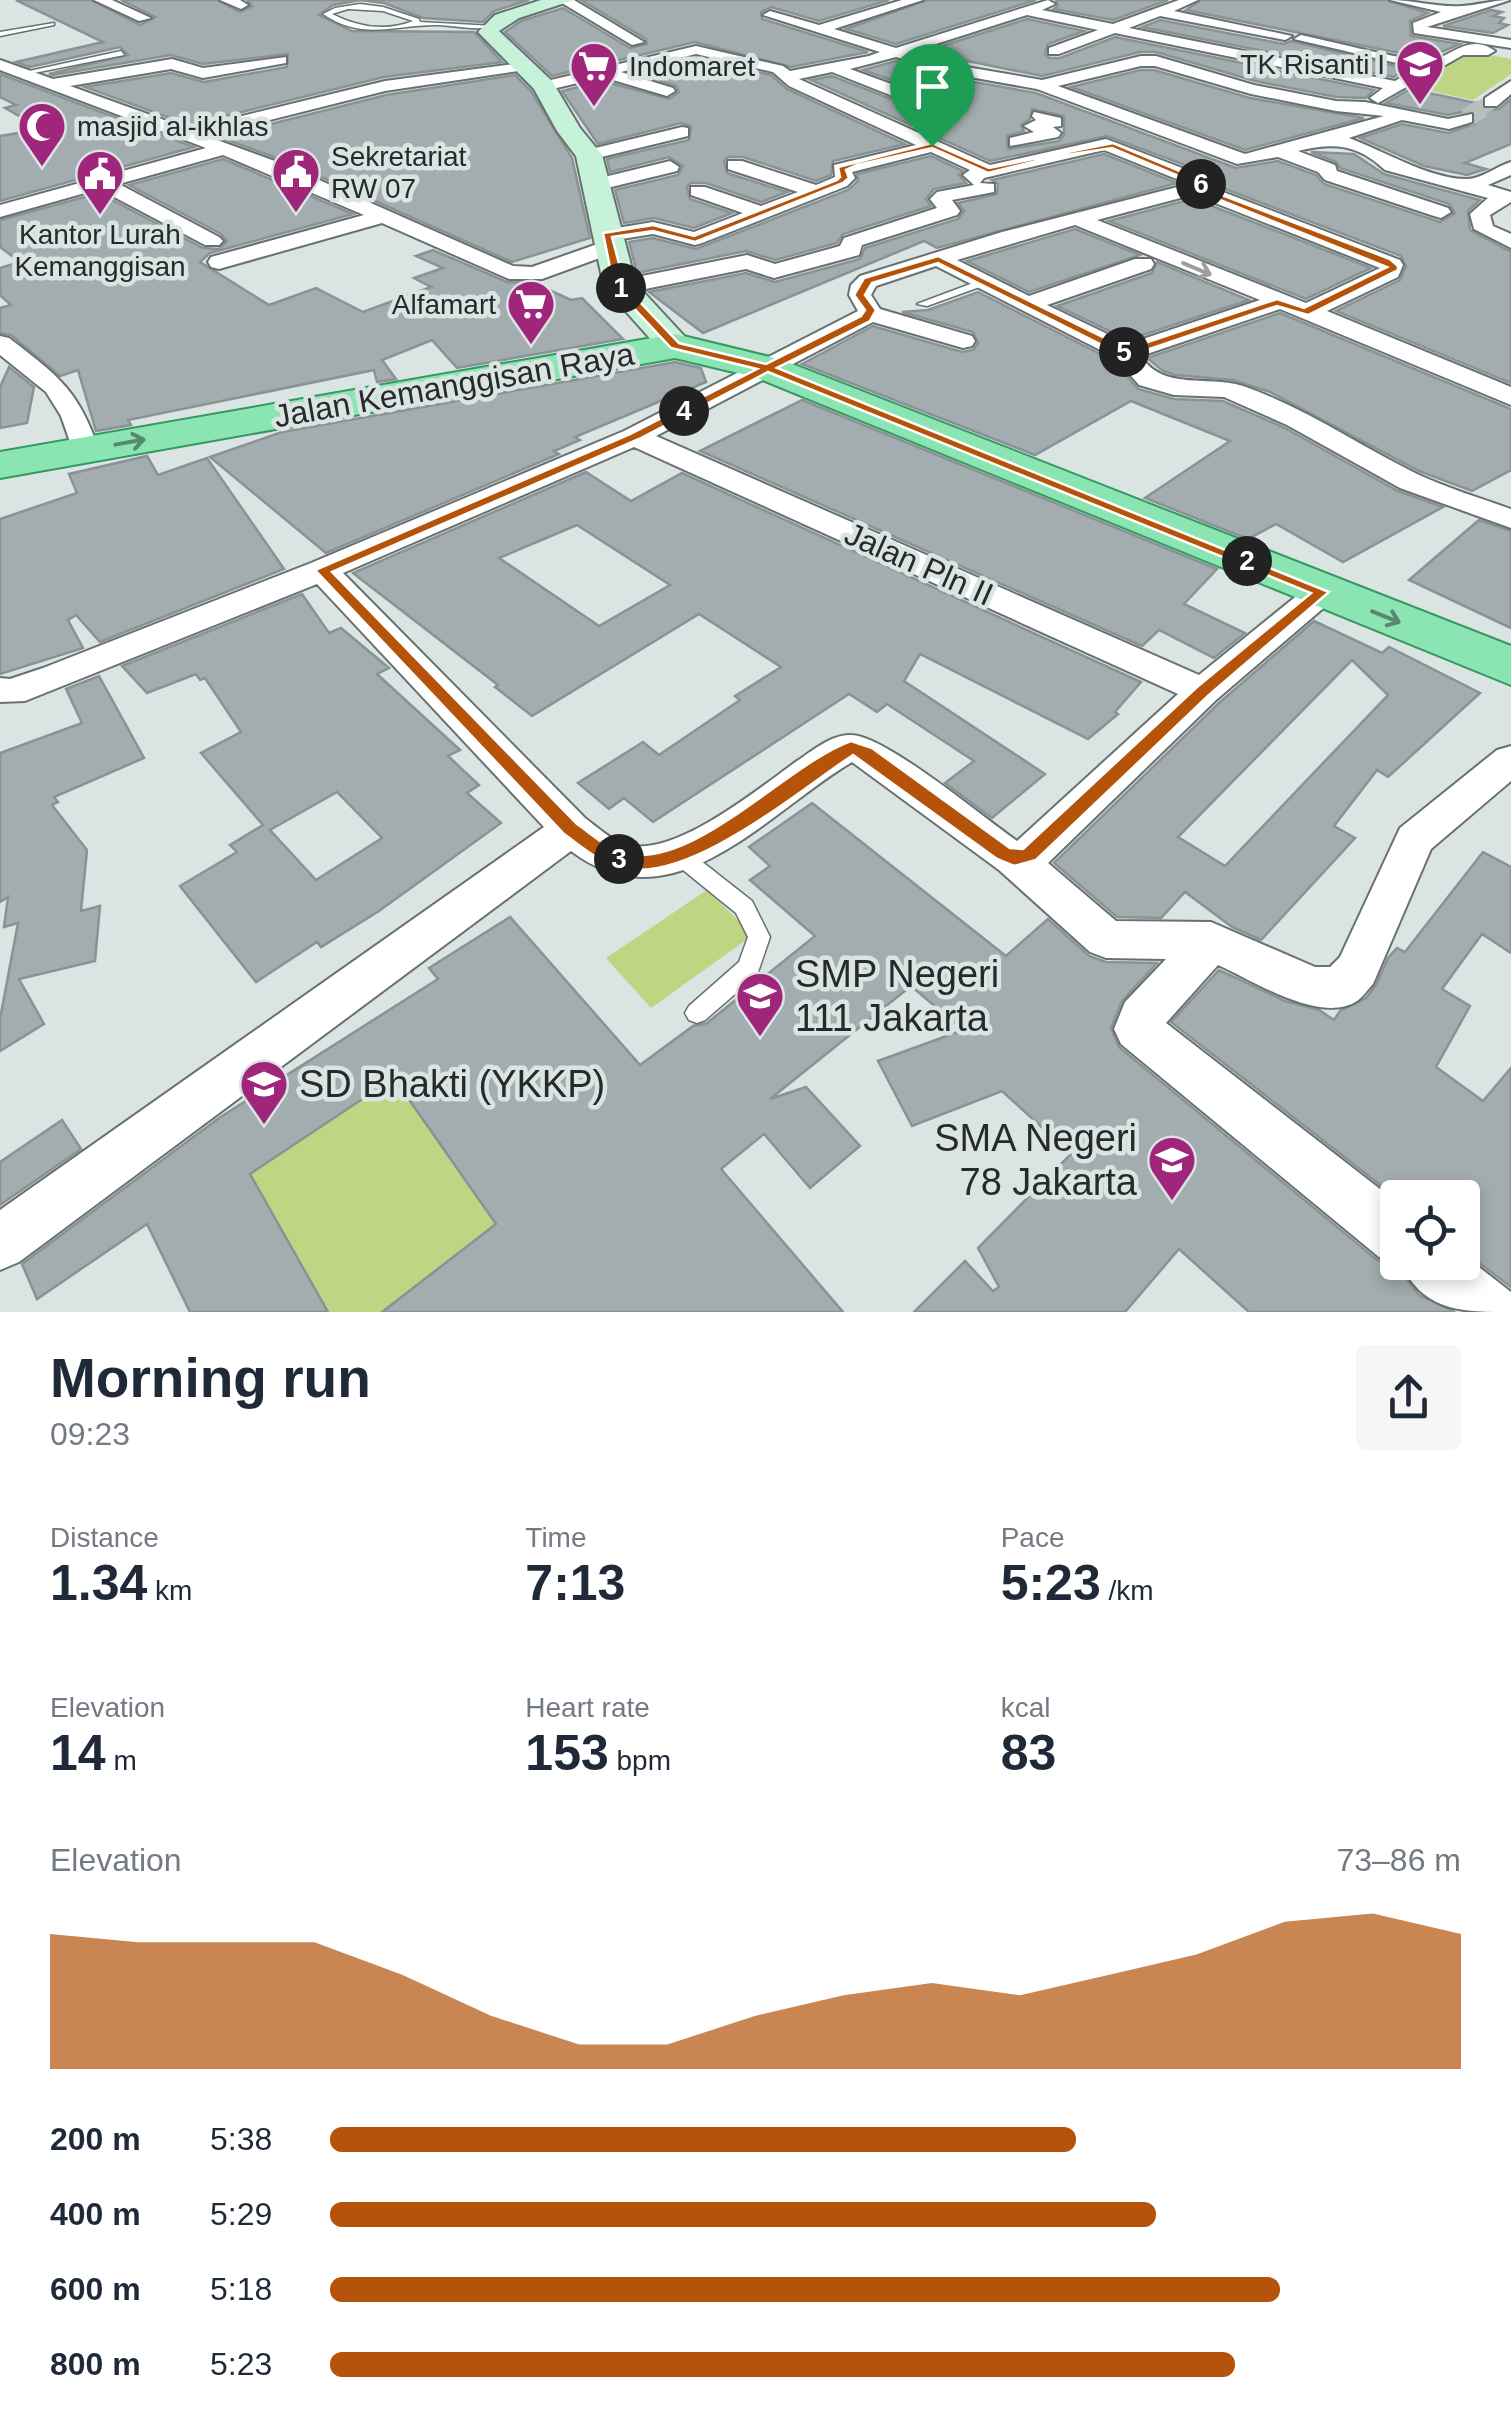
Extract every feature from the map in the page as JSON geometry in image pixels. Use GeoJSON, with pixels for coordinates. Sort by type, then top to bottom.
{"type":"FeatureCollection","features":[{"type":"Feature","properties":{"kind":"main road","name":"Jalan Kemanggisan Raya"},"geometry":{"type":"LineString","coordinates":[[0,466],[675,346],[768,368],[1313,598],[1511,666]]}},
{"type":"Feature","properties":{"kind":"street"},"geometry":{"type":"LineString","coordinates":[[100,0],[144,18]]}},
{"type":"Feature","properties":{"kind":"street"},"geometry":{"type":"LineString","coordinates":[[637,42],[564,0],[509,16],[488,32],[544,86],[569,131],[589,155],[620,287],[675,346]]}},
{"type":"Feature","properties":{"kind":"street"},"geometry":{"type":"LineString","coordinates":[[821,30],[916,0]]}},
{"type":"Feature","properties":{"kind":"street"},"geometry":{"type":"LineString","coordinates":[[788,76],[895,52],[1059,0]]}},
{"type":"Feature","properties":{"kind":"street"},"geometry":{"type":"LineString","coordinates":[[1054,51],[1190,0]]}},
{"type":"Feature","properties":{"kind":"street"},"geometry":{"type":"LineString","coordinates":[[1397,0],[1466,12]]}},
{"type":"Feature","properties":{"kind":"street"},"geometry":{"type":"LineString","coordinates":[[1511,2],[1503,0],[1432,18],[1420,24],[1419,30],[1511,44]]}},
{"type":"Feature","properties":{"kind":"street"},"geometry":{"type":"LineString","coordinates":[[848,4],[879,10]]}},
{"type":"Feature","properties":{"kind":"street"},"geometry":{"type":"LineString","coordinates":[[1026,11],[1395,86]]}},
{"type":"Feature","properties":{"kind":"street"},"geometry":{"type":"LineString","coordinates":[[1158,12],[1428,66]]}},
{"type":"Feature","properties":{"kind":"street"},"geometry":{"type":"LineString","coordinates":[[770,15],[947,68],[1041,85],[1244,160],[1382,124],[1400,114]]}},
{"type":"Feature","properties":{"kind":"street"},"geometry":{"type":"LineString","coordinates":[[544,86],[696,50],[778,69],[795,83],[932,146],[987,179]]}},
{"type":"Feature","properties":{"kind":"street"},"geometry":{"type":"LineString","coordinates":[[1365,107],[1460,50],[1511,55]]}},
{"type":"Feature","properties":{"kind":"street"},"geometry":{"type":"LineString","coordinates":[[54,84],[172,64],[203,74],[281,60]]}},
{"type":"Feature","properties":{"kind":"street"},"geometry":{"type":"LineString","coordinates":[[1041,85],[1141,61],[1156,61],[1251,89],[1336,106],[1365,107],[1449,124],[1466,118]]}},
{"type":"Feature","properties":{"kind":"street"},"geometry":{"type":"LineString","coordinates":[[992,75],[1028,63]]}},
{"type":"Feature","properties":{"kind":"street"},"geometry":{"type":"LineString","coordinates":[[0,65],[227,148],[379,217],[522,275],[607,241],[653,228],[695,239],[845,178],[841,168],[932,146]]}},
{"type":"Feature","properties":{"kind":"street"},"geometry":{"type":"LineString","coordinates":[[190,134],[385,86],[525,65]]}},
{"type":"Feature","properties":{"kind":"street"},"geometry":{"type":"LineString","coordinates":[[836,68],[929,104]]}},
{"type":"Feature","properties":{"kind":"street"},"geometry":{"type":"LineString","coordinates":[[603,72],[667,92]]}},
{"type":"Feature","properties":{"kind":"street"},"geometry":{"type":"LineString","coordinates":[[1498,101],[1511,86]]}},
{"type":"Feature","properties":{"kind":"street"},"geometry":{"type":"LineString","coordinates":[[1040,116],[1055,122],[1034,126],[1052,133],[1014,141],[1050,155]]}},
{"type":"Feature","properties":{"kind":"street"},"geometry":{"type":"LineString","coordinates":[[589,155],[682,132]]}},
{"type":"Feature","properties":{"kind":"street"},"geometry":{"type":"LineString","coordinates":[[1333,138],[1380,155],[1392,166],[1508,198]]}},
{"type":"Feature","properties":{"kind":"street"},"geometry":{"type":"LineString","coordinates":[[620,287],[747,262],[774,271],[820,260],[851,250],[851,242],[950,211],[940,198],[987,179],[1050,155],[1110,145],[1196,180],[1203,190]]}},
{"type":"Feature","properties":{"kind":"street"},"geometry":{"type":"LineString","coordinates":[[0,212],[227,148]]}},
{"type":"Feature","properties":{"kind":"street"},"geometry":{"type":"LineString","coordinates":[[1283,152],[1328,168],[1327,174],[1332,176],[1441,212]]}},
{"type":"Feature","properties":{"kind":"street"},"geometry":{"type":"LineString","coordinates":[[1169,169],[1228,156]]}},
{"type":"Feature","properties":{"kind":"street"},"geometry":{"type":"LineString","coordinates":[[735,165],[815,191]]}},
{"type":"Feature","properties":{"kind":"street"},"geometry":{"type":"LineString","coordinates":[[598,184],[670,168]]}},
{"type":"Feature","properties":{"kind":"street"},"geometry":{"type":"LineString","coordinates":[[1470,186],[1511,168]]}},
{"type":"Feature","properties":{"kind":"street"},"geometry":{"type":"LineString","coordinates":[[100,182],[215,252],[379,217]]}},
{"type":"Feature","properties":{"kind":"street"},"geometry":{"type":"LineString","coordinates":[[962,341],[871,314],[860,295],[862,285],[1074,218],[1203,190],[1392,265],[1390,272],[1304,312]]}},
{"type":"Feature","properties":{"kind":"street"},"geometry":{"type":"LineString","coordinates":[[698,191],[762,213]]}},
{"type":"Feature","properties":{"kind":"street"},"geometry":{"type":"LineString","coordinates":[[1508,198],[1482,210],[1481,220],[1484,229],[1511,242]]}},
{"type":"Feature","properties":{"kind":"street"},"geometry":{"type":"LineString","coordinates":[[1074,218],[1511,397]]}},
{"type":"Feature","properties":{"kind":"street"},"geometry":{"type":"LineString","coordinates":[[938,259],[1126,353],[1140,373],[1160,386],[1235,392],[1374,458],[1402,477],[1511,520]]}},
{"type":"Feature","properties":{"kind":"street"},"geometry":{"type":"LineString","coordinates":[[1024,305],[1142,264]]}},
{"type":"Feature","properties":{"kind":"street"},"geometry":{"type":"LineString","coordinates":[[1126,353],[1277,302]]}},
{"type":"Feature","properties":{"kind":"street"},"geometry":{"type":"LineString","coordinates":[[0,690],[12,692],[56,676],[322,570],[634,437],[871,314]]}},
{"type":"Feature","properties":{"kind":"street"},"geometry":{"type":"LineString","coordinates":[[0,343],[12,369],[56,387],[74,416],[85,450]]}},
{"type":"Feature","properties":{"kind":"street"},"geometry":{"type":"LineString","coordinates":[[1478,382],[1502,369]]}},
{"type":"Feature","properties":{"kind":"street","name":"Jalan Pln II"},"geometry":{"type":"LineString","coordinates":[[634,437],[1203,691]]}},
{"type":"Feature","properties":{"kind":"street"},"geometry":{"type":"LineString","coordinates":[[322,570],[571,829],[604,853],[627,862],[679,855],[722,832],[851,748],[866,752],[1014,858],[1091,929],[1106,938],[1210,941],[1312,987],[1340,987],[1357,970],[1415,839],[1511,760]]}},
{"type":"Feature","properties":{"kind":"street"},"geometry":{"type":"LineString","coordinates":[[1014,858],[1029,855],[1203,691],[1313,598]]}},
{"type":"Feature","properties":{"kind":"street"},"geometry":{"type":"LineString","coordinates":[[0,1244],[571,829]]}},
{"type":"Feature","properties":{"kind":"street"},"geometry":{"type":"LineString","coordinates":[[1210,941],[1142,1016],[1138,1029],[1380,1224]]}},
{"type":"Feature","properties":{"kind":"street"},"geometry":{"type":"LineString","coordinates":[[1451,1280],[1492,1312]]}},
{"type":"Feature","properties":{"kind":"lane"},"geometry":{"type":"LineString","coordinates":[[415,24],[417,20],[382,5],[346,6],[326,14],[358,31],[384,32],[415,24],[491,26]]}},
{"type":"Feature","properties":{"kind":"lane"},"geometry":{"type":"LineString","coordinates":[[0,34],[52,24]]}},
{"type":"Feature","properties":{"kind":"lane"},"geometry":{"type":"LineString","coordinates":[[24,73],[121,53]]}},
{"type":"Feature","properties":{"kind":"lane"},"geometry":{"type":"LineString","coordinates":[[923,304],[981,283]]}},
{"type":"Feature","properties":{"kind":"lane"},"geometry":{"type":"LineString","coordinates":[[679,855],[744,907],[759,937],[749,968],[698,1014]]}},
{"type":"Feature","properties":{"kind":"green space"},"geometry":{"type":"Polygon","coordinates":[[[1462,50],[1511,59],[1511,74],[1473,100],[1402,85],[1462,50]]]}},
{"type":"Feature","properties":{"kind":"green space"},"geometry":{"type":"Polygon","coordinates":[[[707,890],[753,935],[651,1008],[606,958],[707,890]]]}},
{"type":"Feature","properties":{"kind":"green space"},"geometry":{"type":"Polygon","coordinates":[[[394,1078],[496,1224],[382,1312],[328,1312],[250,1174],[394,1078]]]}},
{"type":"Feature","properties":{"kind":"building"},"geometry":{"type":"Polygon","coordinates":[[[16,0],[91,0],[140,25],[155,17],[121,0],[217,0],[240,12],[252,6],[247,0],[360,0],[333,5],[319,15],[352,31],[474,32],[502,62],[384,77],[189,125],[85,87],[171,73],[204,82],[287,67],[288,54],[203,64],[171,55],[53,75],[49,74],[128,55],[120,47],[30,67],[16,62],[103,42],[16,0]]]}},
{"type":"Feature","properties":{"kind":"building"},"geometry":{"type":"Polygon","coordinates":[[[360,0],[529,0],[494,11],[483,22],[423,18],[384,3],[360,0]]]}},
{"type":"Feature","properties":{"kind":"building"},"geometry":{"type":"Polygon","coordinates":[[[581,0],[889,0],[819,21],[771,7],[761,12],[762,19],[868,52],[791,67],[695,42],[552,76],[505,32],[521,21],[563,8],[630,48],[647,44],[646,39],[581,0]]]}},
{"type":"Feature","properties":{"kind":"building"},"geometry":{"type":"Polygon","coordinates":[[[927,0],[1036,0],[896,44],[846,29],[927,0]]]}},
{"type":"Feature","properties":{"kind":"building"},"geometry":{"type":"Polygon","coordinates":[[[1056,0],[1168,0],[1113,20],[1054,9],[1058,6],[1056,0]]]}},
{"type":"Feature","properties":{"kind":"building"},"geometry":{"type":"Polygon","coordinates":[[[1201,0],[1386,0],[1428,13],[1410,21],[1411,36],[1460,44],[1430,57],[1409,55],[1186,10],[1201,0]]]}},
{"type":"Feature","properties":{"kind":"building"},"geometry":{"type":"Polygon","coordinates":[[[1491,10],[1502,12],[1493,16],[1504,18],[1499,23],[1508,25],[1493,33],[1443,26],[1491,10]]]}},
{"type":"Feature","properties":{"kind":"building"},"geometry":{"type":"Polygon","coordinates":[[[1027,19],[1084,31],[1048,44],[1045,54],[1049,58],[1060,58],[1115,37],[1374,90],[1366,98],[1336,97],[1255,81],[1156,52],[1140,52],[1042,76],[923,52],[1027,19]]]}},
{"type":"Feature","properties":{"kind":"building"},"geometry":{"type":"Polygon","coordinates":[[[1160,20],[1284,44],[1291,41],[1408,69],[1394,77],[1142,27],[1160,20]]]}},
{"type":"Feature","properties":{"kind":"building"},"geometry":{"type":"Polygon","coordinates":[[[696,58],[771,75],[787,89],[905,144],[833,161],[831,175],[816,181],[743,157],[728,157],[724,161],[727,173],[787,192],[761,202],[706,183],[691,183],[687,187],[690,199],[732,213],[694,228],[654,218],[624,223],[615,190],[678,175],[683,166],[669,157],[610,172],[607,159],[689,140],[691,126],[681,123],[598,144],[562,91],[603,81],[669,99],[679,92],[676,86],[635,72],[696,58]]]}},
{"type":"Feature","properties":{"kind":"building"},"geometry":{"type":"Polygon","coordinates":[[[896,61],[946,77],[1036,93],[1236,168],[1278,161],[1316,175],[1324,184],[1440,222],[1455,213],[1449,204],[1340,168],[1336,162],[1311,152],[1354,154],[1384,174],[1480,200],[1468,211],[1470,230],[1511,252],[1511,383],[1336,311],[1400,280],[1406,266],[1401,256],[1212,184],[1204,172],[1107,136],[990,161],[811,80],[832,76],[922,111],[938,111],[936,96],[863,70],[896,61]],[[1032,109],[1030,119],[1021,125],[1024,131],[1007,136],[1008,149],[1059,141],[1064,135],[1064,116],[1032,109]]]}},
{"type":"Feature","properties":{"kind":"building"},"geometry":{"type":"Polygon","coordinates":[[[1154,70],[1250,98],[1364,118],[1245,150],[1071,87],[1154,70]]]}},
{"type":"Feature","properties":{"kind":"building"},"geometry":{"type":"Polygon","coordinates":[[[0,74],[194,147],[0,201],[0,136],[42,129],[5,108],[16,105],[0,97],[0,74]]]}},
{"type":"Feature","properties":{"kind":"building"},"geometry":{"type":"Polygon","coordinates":[[[515,75],[531,91],[572,158],[590,238],[512,262],[285,161],[219,137],[386,95],[515,75]]]}},
{"type":"Feature","properties":{"kind":"building"},"geometry":{"type":"Polygon","coordinates":[[[1410,89],[1481,104],[1485,110],[1499,109],[1511,99],[1511,144],[1465,163],[1486,169],[1467,175],[1424,166],[1360,138],[1402,124],[1448,133],[1475,124],[1476,114],[1471,110],[1448,115],[1386,103],[1410,89]]]}},
{"type":"Feature","properties":{"kind":"building"},"geometry":{"type":"Polygon","coordinates":[[[1104,154],[1177,183],[937,248],[924,241],[703,333],[649,292],[746,273],[775,282],[860,259],[865,248],[958,219],[964,211],[958,203],[997,194],[998,184],[992,180],[1104,154]]]}},
{"type":"Feature","properties":{"kind":"building"},"geometry":{"type":"Polygon","coordinates":[[[931,156],[963,171],[959,175],[966,183],[934,189],[926,199],[931,206],[843,234],[837,243],[775,260],[746,251],[637,273],[629,242],[653,238],[696,249],[848,190],[858,181],[857,174],[931,156]]]}},
{"type":"Feature","properties":{"kind":"building"},"geometry":{"type":"Polygon","coordinates":[[[223,159],[353,214],[210,253],[200,262],[269,305],[316,288],[363,312],[431,287],[414,278],[443,268],[416,256],[433,250],[507,282],[534,283],[571,300],[582,298],[623,339],[457,368],[432,340],[382,360],[396,379],[377,382],[374,370],[128,420],[131,425],[96,431],[78,370],[60,376],[11,335],[0,333],[0,308],[11,305],[0,295],[0,268],[20,262],[0,247],[0,220],[99,193],[203,248],[219,249],[227,241],[221,234],[129,185],[223,159]]]}},
{"type":"Feature","properties":{"kind":"building"},"geometry":{"type":"Polygon","coordinates":[[[1188,200],[1371,268],[1306,299],[1109,221],[1188,200]]]}},
{"type":"Feature","properties":{"kind":"building"},"geometry":{"type":"Polygon","coordinates":[[[1075,229],[1140,255],[1029,292],[967,261],[1075,229]]]}},
{"type":"Feature","properties":{"kind":"building"},"geometry":{"type":"Polygon","coordinates":[[[1157,262],[1249,300],[1128,340],[1057,306],[1152,273],[1157,262]]]}},
{"type":"Feature","properties":{"kind":"building"},"geometry":{"type":"Polygon","coordinates":[[[978,292],[1114,361],[1138,389],[1174,399],[1223,401],[1285,428],[1398,491],[1443,507],[1343,562],[1276,524],[1248,539],[1145,498],[1230,441],[1131,401],[1035,455],[802,364],[873,326],[962,352],[973,350],[978,343],[973,332],[902,312],[928,310],[978,292]]]}},
{"type":"Feature","properties":{"kind":"building"},"geometry":{"type":"Polygon","coordinates":[[[1280,313],[1511,409],[1511,470],[1472,491],[1419,471],[1270,392],[1233,380],[1175,375],[1147,358],[1280,313]]]}},
{"type":"Feature","properties":{"kind":"building"},"geometry":{"type":"Polygon","coordinates":[[[675,362],[701,368],[706,382],[575,437],[580,440],[554,451],[559,454],[326,553],[210,457],[282,432],[675,362]]]}},
{"type":"Feature","properties":{"kind":"building"},"geometry":{"type":"Polygon","coordinates":[[[9,367],[34,387],[27,423],[0,428],[0,387],[9,367]]]}},
{"type":"Feature","properties":{"kind":"building"},"geometry":{"type":"Polygon","coordinates":[[[802,400],[1217,569],[1184,604],[1245,633],[1214,658],[1159,630],[1142,646],[700,451],[802,400]]]}},
{"type":"Feature","properties":{"kind":"building"},"geometry":{"type":"Polygon","coordinates":[[[147,456],[158,475],[207,458],[284,569],[100,642],[76,615],[68,620],[83,648],[0,674],[0,519],[77,493],[69,474],[147,456]]]}},
{"type":"Feature","properties":{"kind":"building"},"geometry":{"type":"Polygon","coordinates":[[[586,472],[631,501],[682,473],[1141,682],[1115,712],[1118,714],[1088,739],[920,654],[904,681],[1045,774],[992,818],[945,783],[974,761],[887,704],[877,712],[849,694],[653,822],[624,798],[609,809],[578,783],[643,742],[659,755],[740,700],[735,696],[781,667],[699,614],[532,716],[353,573],[586,472]],[[577,525],[499,558],[599,626],[670,585],[577,525]]]}},
{"type":"Feature","properties":{"kind":"building"},"geometry":{"type":"Polygon","coordinates":[[[1479,520],[1511,531],[1511,628],[1409,580],[1479,520]]]}},
{"type":"Feature","properties":{"kind":"building"},"geometry":{"type":"Polygon","coordinates":[[[302,594],[329,633],[341,628],[389,668],[377,674],[460,750],[448,756],[479,785],[467,793],[501,823],[379,911],[321,947],[317,942],[256,982],[180,886],[237,852],[230,845],[263,825],[201,753],[241,732],[205,678],[200,680],[196,674],[147,693],[122,666],[302,594]],[[337,792],[270,830],[316,880],[382,838],[337,792]]]}},
{"type":"Feature","properties":{"kind":"building"},"geometry":{"type":"Polygon","coordinates":[[[1314,621],[1382,653],[1389,647],[1480,693],[1388,777],[1377,770],[1334,826],[1355,838],[1261,940],[1232,927],[1185,892],[1161,918],[1117,917],[1054,863],[1219,703],[1314,621]],[[1352,660],[1178,837],[1225,866],[1388,695],[1352,660]]]}},
{"type":"Feature","properties":{"kind":"building"},"geometry":{"type":"Polygon","coordinates":[[[99,676],[144,758],[54,797],[58,802],[52,805],[87,850],[81,911],[100,906],[95,961],[19,979],[44,1024],[0,1051],[0,1019],[18,923],[4,927],[8,897],[0,902],[0,753],[82,723],[66,689],[99,676]]]}},
{"type":"Feature","properties":{"kind":"building"},"geometry":{"type":"Polygon","coordinates":[[[812,803],[1006,956],[1048,919],[1089,956],[1106,962],[1157,963],[1122,1001],[1111,1028],[1119,1047],[1380,1261],[1380,1280],[1408,1280],[1419,1295],[1455,1312],[1249,1312],[1179,1249],[1125,1312],[914,1312],[965,1261],[993,1291],[999,1287],[978,1248],[1071,1154],[1002,1091],[912,1126],[878,1061],[963,1030],[911,986],[770,1099],[806,1087],[860,1146],[810,1188],[764,1134],[721,1169],[843,1312],[382,1312],[496,1224],[394,1078],[250,1174],[328,1312],[190,1312],[147,1224],[37,1299],[22,1264],[219,1118],[438,979],[429,968],[510,917],[640,1065],[693,1026],[707,1023],[815,936],[750,880],[770,866],[749,847],[812,803]]]}},
{"type":"Feature","properties":{"kind":"building"},"geometry":{"type":"Polygon","coordinates":[[[1483,852],[1511,867],[1511,953],[1482,934],[1442,989],[1470,1006],[1436,1067],[1483,1101],[1511,1068],[1511,1287],[1480,1264],[1480,1180],[1380,1180],[1380,1185],[1171,1022],[1219,970],[1285,1001],[1319,1010],[1334,1020],[1340,1011],[1366,998],[1397,948],[1405,952],[1483,852]]]}},
{"type":"Feature","properties":{"kind":"building"},"geometry":{"type":"Polygon","coordinates":[[[62,1120],[81,1149],[0,1205],[0,1162],[62,1120]]]}},
{"type":"Feature","properties":{"kind":"tunnel"},"geometry":{"type":"LineString","coordinates":[[1478,110],[1491,102]]}},
{"type":"Feature","properties":{"kind":"tunnel"},"geometry":{"type":"LineString","coordinates":[[1466,118],[1482,108]]}},
{"type":"Feature","properties":{"kind":"place","name":"TK Risanti I"},"geometry":{"type":"Point","coordinates":[1420,106]}},
{"type":"Feature","properties":{"kind":"place","name":"Indomaret"},"geometry":{"type":"Point","coordinates":[594,108]}},
{"type":"Feature","properties":{"kind":"place","name":"masjid al-ikhlas"},"geometry":{"type":"Point","coordinates":[42,168]}},
{"type":"Feature","properties":{"kind":"place","name":"Sekretariat RW 07"},"geometry":{"type":"Point","coordinates":[296,214]}},
{"type":"Feature","properties":{"kind":"place","name":"Kantor Lurah Kemanggisan"},"geometry":{"type":"Point","coordinates":[100,216]}},
{"type":"Feature","properties":{"kind":"place","name":"Alfamart"},"geometry":{"type":"Point","coordinates":[531,346]}},
{"type":"Feature","properties":{"kind":"place","name":"SMP Negeri 111 Jakarta"},"geometry":{"type":"Point","coordinates":[760,1038]}},
{"type":"Feature","properties":{"kind":"place","name":"SD Bhakti (YKKP)"},"geometry":{"type":"Point","coordinates":[264,1126]}},
{"type":"Feature","properties":{"kind":"place","name":"SMA Negeri 78 Jakarta"},"geometry":{"type":"Point","coordinates":[1172,1202]}},
{"type":"Feature","properties":{"kind":"route"},"geometry":{"type":"LineString","coordinates":[[932,146],[841,168],[845,178],[840,182],[695,239],[653,228],[606,235],[620,287],[675,346],[768,368],[1322,592],[1203,691],[1029,855],[1014,858],[1004,854],[857,748],[844,749],[722,832],[679,855],[627,862],[604,853],[571,829],[322,570],[634,437],[768,368],[820,340],[866,318],[870,310],[860,295],[868,280],[938,259],[1126,353],[1277,302],[1304,312],[1394,268],[1386,261],[1203,190],[1196,180],[1106,144],[988,170],[932,146]]}}]}
